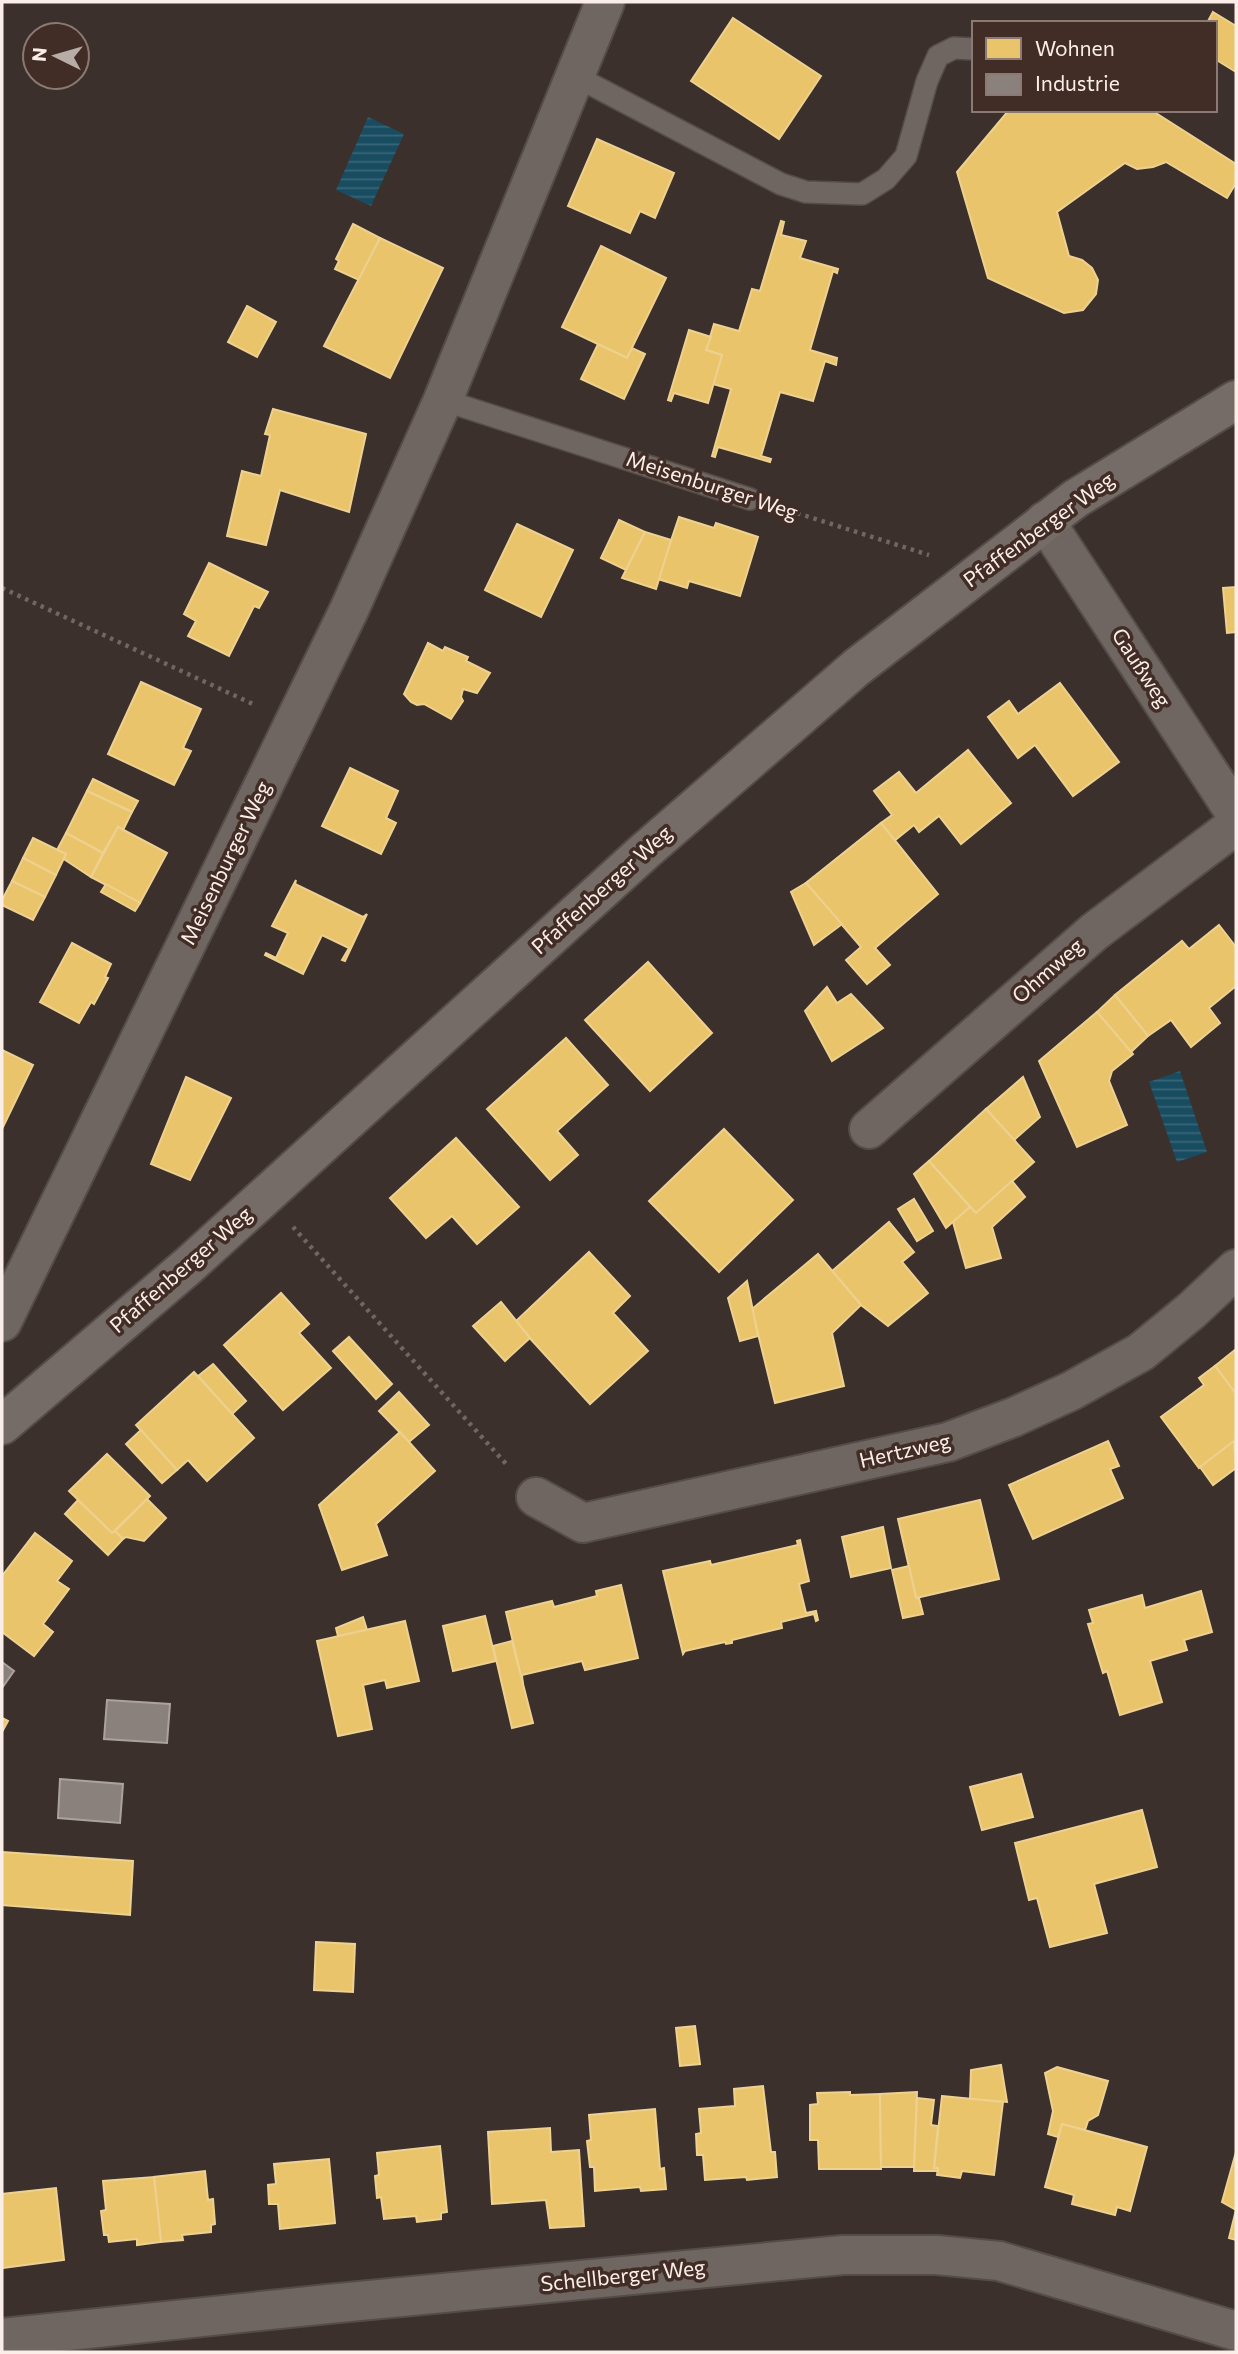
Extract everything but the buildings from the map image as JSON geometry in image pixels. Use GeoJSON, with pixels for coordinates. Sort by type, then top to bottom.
{"type":"FeatureCollection","features":[{"type":"Feature","properties":{"kind":"main road","name":"Pfaffenberger Weg"},"geometry":{"type":"LineString","coordinates":[[2,1425],[188,1266],[645,851],[857,667],[1045,521],[1108,478],[1236,400]]}},
{"type":"Feature","properties":{"kind":"street","name":"Meisenburger Weg"},"geometry":{"type":"LineString","coordinates":[[2,1322],[349,610],[443,400],[605,2]]}},
{"type":"Feature","properties":{"kind":"street","name":"Gaußweg"},"geometry":{"type":"LineString","coordinates":[[1045,521],[1236,814]]}},
{"type":"Feature","properties":{"kind":"street","name":"Ohmweg"},"geometry":{"type":"LineString","coordinates":[[869,1129],[1094,932],[1236,825]]}},
{"type":"Feature","properties":{"kind":"street","name":"Hertzweg"},"geometry":{"type":"LineString","coordinates":[[536,1497],[583,1523],[948,1442],[1014,1417],[1071,1391],[1141,1352],[1236,1269]]}},
{"type":"Feature","properties":{"kind":"street","name":"Schellberger Weg"},"geometry":{"type":"LineString","coordinates":[[2,2338],[843,2255],[937,2255],[999,2261],[1236,2330]]}},
{"type":"Feature","properties":{"kind":"lane"},"geometry":{"type":"LineString","coordinates":[[575,76],[781,184],[806,192],[862,194],[886,179],[906,156],[927,81],[938,56],[954,48],[972,49]]}},
{"type":"Feature","properties":{"kind":"lane","name":"Meisenburger Weg"},"geometry":{"type":"LineString","coordinates":[[443,400],[750,499]]}},
{"type":"Feature","properties":{"kind":"path","name":"Meisenburger Weg"},"geometry":{"type":"LineString","coordinates":[[750,499],[980,572]]}},
{"type":"Feature","properties":{"kind":"path"},"geometry":{"type":"LineString","coordinates":[[2,587],[294,723]]}},
{"type":"Feature","properties":{"kind":"path"},"geometry":{"type":"LineString","coordinates":[[266,1195],[312,1250],[536,1497]]}},
{"type":"Feature","properties":{"kind":"water"},"geometry":{"type":"Polygon","coordinates":[[[368,117],[404,134],[371,206],[336,190],[368,117]]]}},
{"type":"Feature","properties":{"kind":"water"},"geometry":{"type":"Polygon","coordinates":[[[1180,1071],[1207,1152],[1177,1162],[1149,1082],[1180,1071]]]}}]}
